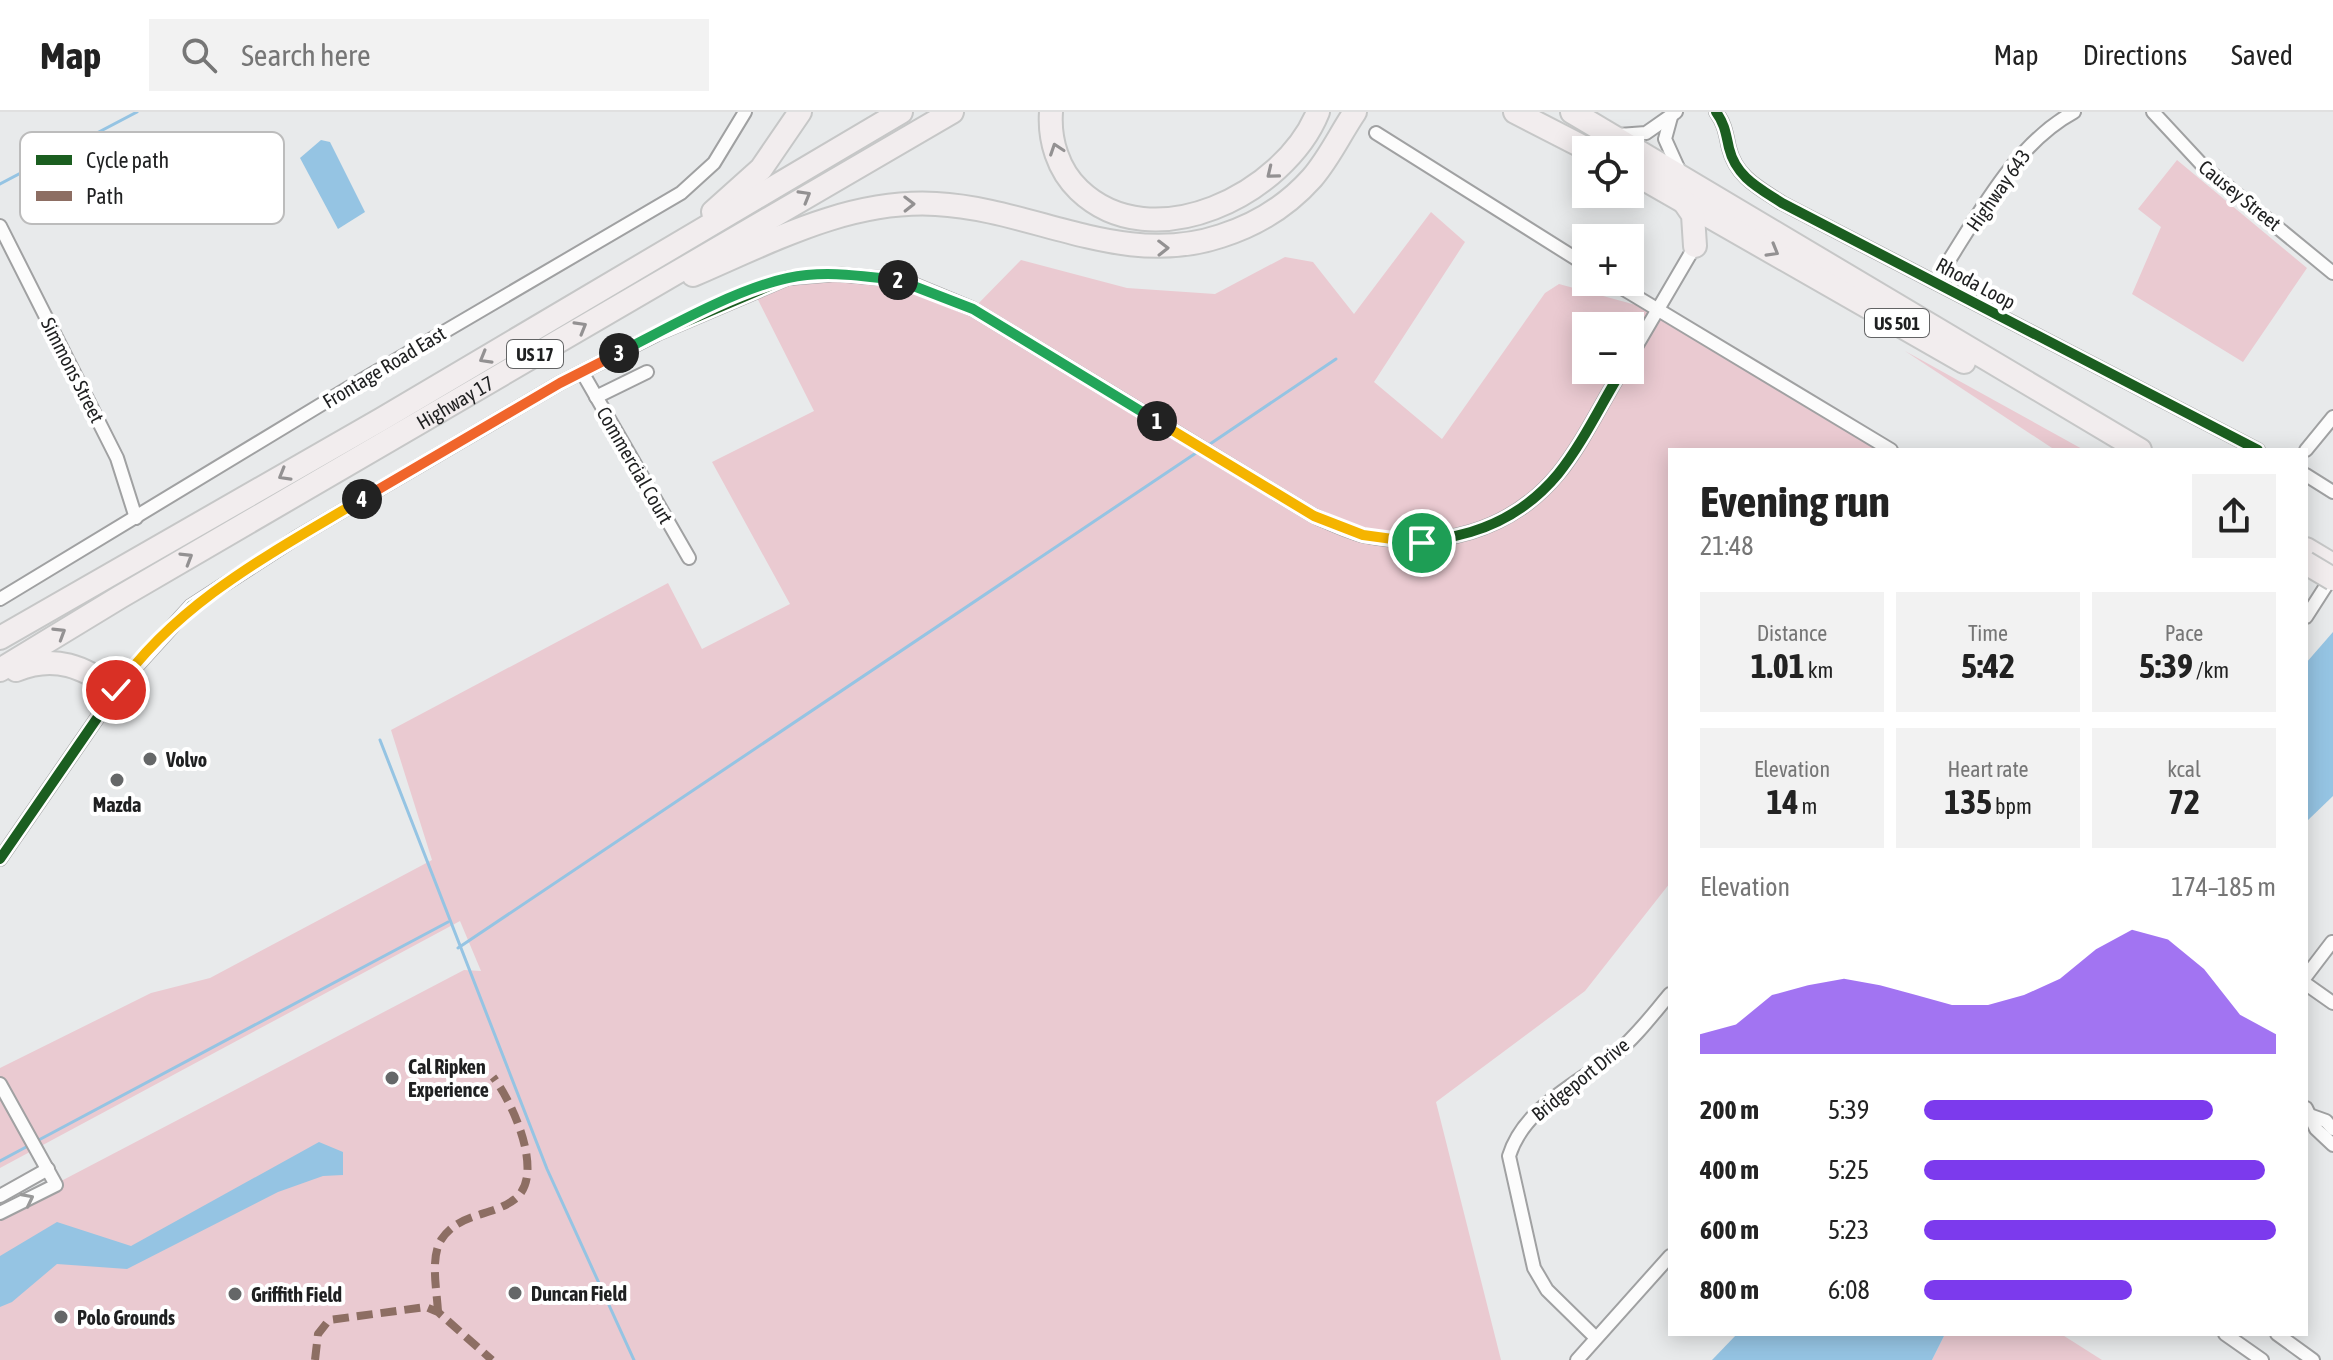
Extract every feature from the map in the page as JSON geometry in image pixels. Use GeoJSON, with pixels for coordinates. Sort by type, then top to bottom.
{"type":"FeatureCollection","features":[{"type":"Feature","properties":{"kind":"highway"},"geometry":{"type":"LineString","coordinates":[[673,247],[761,169],[800,112]]}},
{"type":"Feature","properties":{"kind":"highway","name":"Highway 17"},"geometry":{"type":"LineString","coordinates":[[0,638],[901,112]]}},
{"type":"Feature","properties":{"kind":"highway","name":"Highway 17"},"geometry":{"type":"LineString","coordinates":[[0,670],[952,112]]}},
{"type":"Feature","properties":{"kind":"highway"},"geometry":{"type":"LineString","coordinates":[[1051,112],[1050,130],[1057,156],[1076,187],[1097,206],[1112,212],[1159,218],[1202,211],[1246,192],[1293,155],[1310,132],[1318,112]]}},
{"type":"Feature","properties":{"kind":"highway"},"geometry":{"type":"LineString","coordinates":[[625,302],[806,226],[888,205],[934,203],[997,212],[1117,245],[1178,248],[1209,240],[1261,220],[1298,192],[1339,143],[1355,112]]}},
{"type":"Feature","properties":{"kind":"highway"},"geometry":{"type":"LineString","coordinates":[[1515,112],[1572,141]]}},
{"type":"Feature","properties":{"kind":"highway","name":"US 501"},"geometry":{"type":"LineString","coordinates":[[1572,112],[1613,134],[1742,233],[2110,448]]}},
{"type":"Feature","properties":{"kind":"highway","name":"US 501"},"geometry":{"type":"LineString","coordinates":[[1644,175],[1682,187],[2137,448]]}},
{"type":"Feature","properties":{"kind":"highway"},"geometry":{"type":"LineString","coordinates":[[1682,187],[1693,215],[1695,246],[1719,234],[1742,233]]}},
{"type":"Feature","properties":{"kind":"highway"},"geometry":{"type":"LineString","coordinates":[[2308,550],[2333,565]]}},
{"type":"Feature","properties":{"kind":"highway"},"geometry":{"type":"LineString","coordinates":[[2308,564],[2333,577]]}},
{"type":"Feature","properties":{"kind":"highway"},"geometry":{"type":"LineString","coordinates":[[0,677],[49,661],[93,673],[116,690]]}},
{"type":"Feature","properties":{"kind":"street","name":"Frontage Road East"},"geometry":{"type":"LineString","coordinates":[[0,599],[350,387],[681,193],[714,163],[745,112]]}},
{"type":"Feature","properties":{"kind":"street","name":"Rhoda Loop"},"geometry":{"type":"LineString","coordinates":[[1716,112],[1723,122],[1734,163],[1743,176],[1782,203],[2254,448]]}},
{"type":"Feature","properties":{"kind":"street","name":"Highway 643"},"geometry":{"type":"LineString","coordinates":[[1935,282],[2031,143],[2054,123],[2074,112]]}},
{"type":"Feature","properties":{"kind":"street","name":"Causey Street"},"geometry":{"type":"LineString","coordinates":[[2153,112],[2205,168],[2333,273]]}},
{"type":"Feature","properties":{"kind":"street"},"geometry":{"type":"LineString","coordinates":[[1613,134],[1640,135],[1674,113]]}},
{"type":"Feature","properties":{"kind":"street"},"geometry":{"type":"LineString","coordinates":[[1674,113],[1665,139],[1682,187]]}},
{"type":"Feature","properties":{"kind":"street"},"geometry":{"type":"LineString","coordinates":[[1376,133],[1572,256]]}},
{"type":"Feature","properties":{"kind":"street","name":"Simmons Street"},"geometry":{"type":"LineString","coordinates":[[0,226],[117,458],[136,518]]}},
{"type":"Feature","properties":{"kind":"street"},"geometry":{"type":"LineString","coordinates":[[1644,334],[1695,246]]}},
{"type":"Feature","properties":{"kind":"street"},"geometry":{"type":"LineString","coordinates":[[0,859],[116,690],[146,652],[191,606],[419,464],[582,372],[670,327],[788,278],[835,274],[903,280],[973,309],[1314,516],[1363,535],[1422,543],[1467,534],[1513,515],[1558,474],[1613,384]]}},
{"type":"Feature","properties":{"kind":"street"},"geometry":{"type":"LineString","coordinates":[[1634,296],[1888,448]]}},
{"type":"Feature","properties":{"kind":"street","name":"Commercial Court"},"geometry":{"type":"LineString","coordinates":[[582,372],[689,558]]}},
{"type":"Feature","properties":{"kind":"street"},"geometry":{"type":"LineString","coordinates":[[596,397],[647,372]]}},
{"type":"Feature","properties":{"kind":"street"},"geometry":{"type":"LineString","coordinates":[[2308,448],[2333,417]]}},
{"type":"Feature","properties":{"kind":"street"},"geometry":{"type":"LineString","coordinates":[[2308,476],[2333,492]]}},
{"type":"Feature","properties":{"kind":"street"},"geometry":{"type":"LineString","coordinates":[[2308,614],[2333,577]]}},
{"type":"Feature","properties":{"kind":"street"},"geometry":{"type":"LineString","coordinates":[[2308,973],[2332,942]]}},
{"type":"Feature","properties":{"kind":"street"},"geometry":{"type":"LineString","coordinates":[[2308,985],[2333,1003]]}},
{"type":"Feature","properties":{"kind":"street","name":"Bridgeport Drive"},"geometry":{"type":"LineString","coordinates":[[1596,1338],[1547,1290],[1534,1268],[1509,1156],[1513,1142],[1534,1115],[1618,1052],[1668,996]]}},
{"type":"Feature","properties":{"kind":"street"},"geometry":{"type":"LineString","coordinates":[[0,1084],[56,1185],[0,1213]]}},
{"type":"Feature","properties":{"kind":"street"},"geometry":{"type":"LineString","coordinates":[[2309,1112],[2326,1121],[2333,1129]]}},
{"type":"Feature","properties":{"kind":"street"},"geometry":{"type":"LineString","coordinates":[[2309,1112],[2316,1129],[2333,1145]]}},
{"type":"Feature","properties":{"kind":"street"},"geometry":{"type":"LineString","coordinates":[[0,1196],[48,1169]]}},
{"type":"Feature","properties":{"kind":"street"},"geometry":{"type":"LineString","coordinates":[[1577,1360],[1668,1258]]}},
{"type":"Feature","properties":{"kind":"street"},"geometry":{"type":"LineString","coordinates":[[2280,1336],[2313,1360]]}},
{"type":"Feature","properties":{"kind":"street"},"geometry":{"type":"LineString","coordinates":[[2235,1337],[2262,1360]]}},
{"type":"Feature","properties":{"kind":"shaded area"},"geometry":{"type":"Polygon","coordinates":[[[2177,160],[2307,268],[2243,362],[2132,294],[2161,227],[2138,209],[2177,160]]]}},
{"type":"Feature","properties":{"kind":"shaded area"},"geometry":{"type":"Polygon","coordinates":[[[1431,212],[1465,242],[1374,382],[1442,439],[1545,293],[1559,284],[1572,288],[1572,296],[1603,296],[1658,311],[1888,448],[1668,448],[1668,886],[1585,991],[1436,1102],[1501,1360],[0,1360],[0,1213],[464,970],[481,971],[460,921],[0,1168],[0,1068],[151,993],[210,978],[432,860],[391,730],[668,583],[702,649],[790,604],[712,462],[814,411],[753,290],[788,278],[903,280],[973,309],[1021,260],[1127,288],[1215,294],[1285,257],[1313,262],[1354,314],[1431,212]]]}},
{"type":"Feature","properties":{"kind":"shaded area"},"geometry":{"type":"Polygon","coordinates":[[[1905,351],[2080,448],[2052,448],[1905,351]]]}},
{"type":"Feature","properties":{"kind":"shaded area"},"geometry":{"type":"Polygon","coordinates":[[[1944,1336],[2064,1336],[2102,1360],[1932,1360],[1944,1336]]]}},
{"type":"Feature","properties":{"kind":"water"},"geometry":{"type":"Polygon","coordinates":[[[321,140],[330,142],[365,212],[338,229],[300,158],[321,140]]]}},
{"type":"Feature","properties":{"kind":"water"},"geometry":{"type":"Polygon","coordinates":[[[2333,632],[2333,796],[2308,820],[2308,661],[2333,632]]]}},
{"type":"Feature","properties":{"kind":"water"},"geometry":{"type":"Polygon","coordinates":[[[319,1142],[343,1152],[343,1175],[323,1176],[278,1192],[127,1269],[57,1264],[12,1302],[0,1307],[0,1256],[57,1222],[131,1246],[319,1142]]]}},
{"type":"Feature","properties":{"kind":"water"},"geometry":{"type":"Polygon","coordinates":[[[1735,1336],[1944,1336],[1932,1360],[1712,1360],[1735,1336]]]}},
{"type":"Feature","properties":{"kind":"waterway"},"geometry":{"type":"LineString","coordinates":[[99,132],[137,112]]}},
{"type":"Feature","properties":{"kind":"waterway"},"geometry":{"type":"LineString","coordinates":[[0,184],[20,173]]}},
{"type":"Feature","properties":{"kind":"waterway"},"geometry":{"type":"LineString","coordinates":[[1210,444],[1336,359]]}},
{"type":"Feature","properties":{"kind":"waterway"},"geometry":{"type":"LineString","coordinates":[[458,948],[1196,453]]}},
{"type":"Feature","properties":{"kind":"waterway"},"geometry":{"type":"LineString","coordinates":[[380,740],[547,1169],[634,1360]]}},
{"type":"Feature","properties":{"kind":"waterway"},"geometry":{"type":"LineString","coordinates":[[35,1142],[448,922]]}},
{"type":"Feature","properties":{"kind":"waterway"},"geometry":{"type":"LineString","coordinates":[[0,1161],[28,1146]]}},
{"type":"Feature","properties":{"kind":"marked path"},"geometry":{"type":"LineString","coordinates":[[438,1312],[435,1265],[441,1240],[457,1224],[506,1205],[524,1188],[527,1156],[523,1138],[509,1103],[493,1077]]}},
{"type":"Feature","properties":{"kind":"marked path"},"geometry":{"type":"LineString","coordinates":[[315,1360],[318,1334],[329,1320],[426,1307],[438,1312],[492,1360]]}},
{"type":"Feature","properties":{"kind":"cycle path"},"geometry":{"type":"LineString","coordinates":[[1716,112],[1737,167],[1750,181],[1782,203],[2254,448]]}},
{"type":"Feature","properties":{"kind":"cycle path"},"geometry":{"type":"LineString","coordinates":[[0,859],[122,682],[191,606],[296,538],[560,383],[657,334],[788,278],[835,274],[903,280],[973,309],[1314,516],[1359,534],[1393,540],[1445,538],[1471,532],[1518,510],[1558,474],[1614,384]]}},
{"type":"Feature","properties":{"kind":"place","name":"Volvo"},"geometry":{"type":"Point","coordinates":[150,759]}},
{"type":"Feature","properties":{"kind":"place","name":"Mazda"},"geometry":{"type":"Point","coordinates":[117,780]}},
{"type":"Feature","properties":{"kind":"place","name":"Cal Ripken Experience"},"geometry":{"type":"Point","coordinates":[392,1078]}},
{"type":"Feature","properties":{"kind":"place","name":"Duncan Field"},"geometry":{"type":"Point","coordinates":[515,1293]}},
{"type":"Feature","properties":{"kind":"place","name":"Griffith Field"},"geometry":{"type":"Point","coordinates":[235,1294]}},
{"type":"Feature","properties":{"kind":"place","name":"Polo Grounds"},"geometry":{"type":"Point","coordinates":[61,1317]}},
{"type":"Feature","properties":{"kind":"route"},"geometry":{"type":"LineString","coordinates":[[116,690],[146,652],[191,606],[296,538],[560,383],[657,334],[753,290],[788,278],[835,274],[903,280],[973,309],[1314,516],[1363,535],[1422,543]]}}]}
